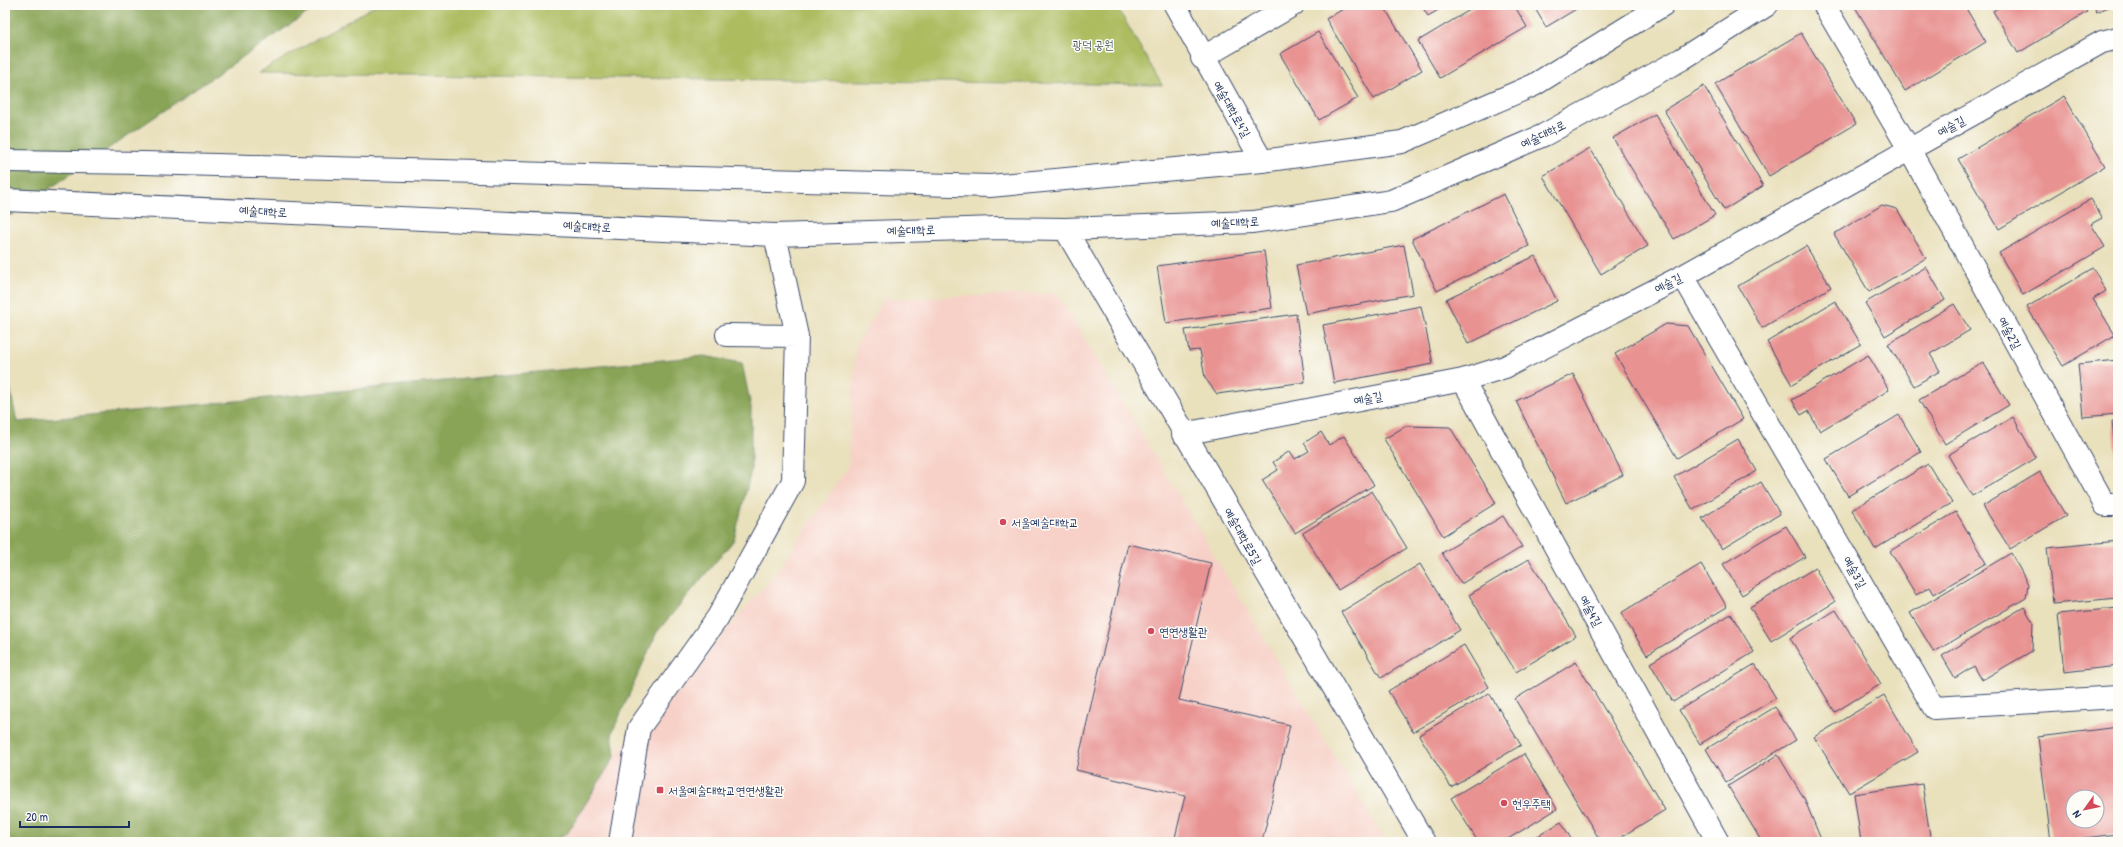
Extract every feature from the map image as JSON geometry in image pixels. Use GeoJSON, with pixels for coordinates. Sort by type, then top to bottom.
{"type":"FeatureCollection","features":[{"type":"Feature","properties":{"kind":"street","name":"예술대학로4길"},"geometry":{"type":"LineString","coordinates":[[1175,5],[1202,58],[1262,161]]}},
{"type":"Feature","properties":{"kind":"street"},"geometry":{"type":"LineString","coordinates":[[1202,58],[1293,5]]}},
{"type":"Feature","properties":{"kind":"street"},"geometry":{"type":"LineString","coordinates":[[5,161],[144,163],[990,186],[1262,161],[1402,142],[1534,85],[1663,5]]}},
{"type":"Feature","properties":{"kind":"street","name":"예술대학로"},"geometry":{"type":"LineString","coordinates":[[5,200],[775,235],[997,228],[1065,229],[1253,222],[1391,202],[1544,135],[1682,59],[1767,5]]}},
{"type":"Feature","properties":{"kind":"street"},"geometry":{"type":"LineString","coordinates":[[1824,5],[1909,149]]}},
{"type":"Feature","properties":{"kind":"street","name":"예술길"},"geometry":{"type":"LineString","coordinates":[[1183,434],[1463,380],[1505,367],[1683,276],[2102,42],[2118,38]]}},
{"type":"Feature","properties":{"kind":"street","name":"예술2길"},"geometry":{"type":"LineString","coordinates":[[1909,149],[2105,505],[2118,505]]}},
{"type":"Feature","properties":{"kind":"street","name":"예술대학로5길"},"geometry":{"type":"LineString","coordinates":[[1065,229],[1183,434],[1424,842]]}},
{"type":"Feature","properties":{"kind":"street"},"geometry":{"type":"LineString","coordinates":[[620,842],[639,728],[718,617],[793,481],[797,336],[775,235]]}},
{"type":"Feature","properties":{"kind":"street","name":"예술3길"},"geometry":{"type":"LineString","coordinates":[[1683,276],[1934,708],[2118,697]]}},
{"type":"Feature","properties":{"kind":"street"},"geometry":{"type":"LineString","coordinates":[[727,335],[797,336]]}},
{"type":"Feature","properties":{"kind":"street","name":"예술4길"},"geometry":{"type":"LineString","coordinates":[[1463,380],[1718,842]]}},
{"type":"Feature","properties":{"kind":"shaded area","name":"서울예술대학교"},"geometry":{"type":"Polygon","coordinates":[[[1057,293],[1386,842],[550,842],[567,834],[615,756],[774,576],[848,467],[856,346],[884,299],[1057,293]]]}},
{"type":"Feature","properties":{"kind":"green space"},"geometry":{"type":"Polygon","coordinates":[[[5,5],[319,5],[5,219],[5,5]]]}},
{"type":"Feature","properties":{"kind":"green space","name":"광덕 공원"},"geometry":{"type":"Polygon","coordinates":[[[376,5],[1116,5],[1162,85],[258,73],[376,5]]]}},
{"type":"Feature","properties":{"kind":"green space"},"geometry":{"type":"Polygon","coordinates":[[[704,356],[742,363],[751,407],[751,471],[734,540],[657,632],[612,733],[615,756],[567,834],[550,842],[5,842],[5,364],[17,422],[704,356]]]}},
{"type":"Feature","properties":{"kind":"building"},"geometry":{"type":"Polygon","coordinates":[[[1350,5],[1383,5],[1422,70],[1374,99],[1326,19],[1350,5]]]}},
{"type":"Feature","properties":{"kind":"building"},"geometry":{"type":"Polygon","coordinates":[[[1421,5],[1447,5],[1428,16],[1421,5]]]}},
{"type":"Feature","properties":{"kind":"building"},"geometry":{"type":"Polygon","coordinates":[[[1478,5],[1514,5],[1527,27],[1440,78],[1418,41],[1478,5]]]}},
{"type":"Feature","properties":{"kind":"building"},"geometry":{"type":"Polygon","coordinates":[[[1533,5],[1583,5],[1546,27],[1533,5]]]}},
{"type":"Feature","properties":{"kind":"building"},"geometry":{"type":"Polygon","coordinates":[[[1854,5],[1964,5],[1986,42],[1905,91],[1854,5]]]}},
{"type":"Feature","properties":{"kind":"building"},"geometry":{"type":"Polygon","coordinates":[[[2002,5],[2083,5],[2087,12],[2018,53],[1993,11],[2002,5]]]}},
{"type":"Feature","properties":{"kind":"building"},"geometry":{"type":"Polygon","coordinates":[[[2094,5],[2114,5],[2096,12],[2094,5]]]}},
{"type":"Feature","properties":{"kind":"building"},"geometry":{"type":"Polygon","coordinates":[[[1318,32],[1358,98],[1319,120],[1280,54],[1318,32]]]}},
{"type":"Feature","properties":{"kind":"building"},"geometry":{"type":"Polygon","coordinates":[[[1801,33],[1856,124],[1769,176],[1715,84],[1801,33]]]}},
{"type":"Feature","properties":{"kind":"building"},"geometry":{"type":"Polygon","coordinates":[[[1704,86],[1763,186],[1724,210],[1664,110],[1704,86]]]}},
{"type":"Feature","properties":{"kind":"building"},"geometry":{"type":"Polygon","coordinates":[[[2064,96],[2105,166],[1999,229],[1958,159],[2064,96]]]}},
{"type":"Feature","properties":{"kind":"building"},"geometry":{"type":"Polygon","coordinates":[[[1655,114],[1715,215],[1674,239],[1613,138],[1655,114]]]}},
{"type":"Feature","properties":{"kind":"building"},"geometry":{"type":"Polygon","coordinates":[[[1590,148],[1648,246],[1601,274],[1543,176],[1590,148]]]}},
{"type":"Feature","properties":{"kind":"building"},"geometry":{"type":"Polygon","coordinates":[[[1504,194],[1529,246],[1437,291],[1412,239],[1504,194]]]}},
{"type":"Feature","properties":{"kind":"building"},"geometry":{"type":"Polygon","coordinates":[[[2091,199],[2102,218],[2091,224],[2105,247],[2023,295],[1999,253],[2091,199]]]}},
{"type":"Feature","properties":{"kind":"building"},"geometry":{"type":"Polygon","coordinates":[[[1882,205],[1897,209],[1926,258],[1869,292],[1834,234],[1882,205]]]}},
{"type":"Feature","properties":{"kind":"building"},"geometry":{"type":"Polygon","coordinates":[[[1404,245],[1413,294],[1306,314],[1296,265],[1404,245]]]}},
{"type":"Feature","properties":{"kind":"building"},"geometry":{"type":"Polygon","coordinates":[[[1806,246],[1831,287],[1762,328],[1738,286],[1806,246]]]}},
{"type":"Feature","properties":{"kind":"building"},"geometry":{"type":"Polygon","coordinates":[[[1264,251],[1272,308],[1166,323],[1157,266],[1264,251]]]}},
{"type":"Feature","properties":{"kind":"building"},"geometry":{"type":"Polygon","coordinates":[[[1535,256],[1557,301],[1468,344],[1446,299],[1535,256]]]}},
{"type":"Feature","properties":{"kind":"building"},"geometry":{"type":"Polygon","coordinates":[[[1926,267],[1945,300],[1885,336],[1865,303],[1926,267]]]}},
{"type":"Feature","properties":{"kind":"building"},"geometry":{"type":"Polygon","coordinates":[[[2093,268],[2106,291],[2093,299],[2115,335],[2063,366],[2027,307],[2093,268]]]}},
{"type":"Feature","properties":{"kind":"building"},"geometry":{"type":"Polygon","coordinates":[[[1835,301],[1861,344],[1792,385],[1767,342],[1835,301]]]}},
{"type":"Feature","properties":{"kind":"building"},"geometry":{"type":"Polygon","coordinates":[[[1954,304],[1970,330],[1930,354],[1940,371],[1914,386],[1888,344],[1954,304]]]}},
{"type":"Feature","properties":{"kind":"building"},"geometry":{"type":"Polygon","coordinates":[[[1421,306],[1433,364],[1334,383],[1323,325],[1421,306]]]}},
{"type":"Feature","properties":{"kind":"building"},"geometry":{"type":"Polygon","coordinates":[[[1296,314],[1305,382],[1217,394],[1205,378],[1200,350],[1189,351],[1185,330],[1296,314]]]}},
{"type":"Feature","properties":{"kind":"building"},"geometry":{"type":"Polygon","coordinates":[[[1666,324],[1688,326],[1743,419],[1677,458],[1615,354],[1666,324]]]}},
{"type":"Feature","properties":{"kind":"building"},"geometry":{"type":"Polygon","coordinates":[[[1868,355],[1889,390],[1820,431],[1808,411],[1801,415],[1792,400],[1868,355]]]}},
{"type":"Feature","properties":{"kind":"building"},"geometry":{"type":"Polygon","coordinates":[[[2118,360],[2118,414],[2083,417],[2078,364],[2118,360]]]}},
{"type":"Feature","properties":{"kind":"building"},"geometry":{"type":"Polygon","coordinates":[[[1983,362],[2009,405],[1945,444],[1919,400],[1983,362]]]}},
{"type":"Feature","properties":{"kind":"building"},"geometry":{"type":"Polygon","coordinates":[[[1573,374],[1623,475],[1566,503],[1516,401],[1573,374]]]}},
{"type":"Feature","properties":{"kind":"building"},"geometry":{"type":"Polygon","coordinates":[[[1899,415],[1921,452],[1848,496],[1826,459],[1899,415]]]}},
{"type":"Feature","properties":{"kind":"building"},"geometry":{"type":"Polygon","coordinates":[[[2013,417],[2036,458],[1972,496],[1948,455],[2013,417]]]}},
{"type":"Feature","properties":{"kind":"building"},"geometry":{"type":"Polygon","coordinates":[[[2112,421],[2118,421],[2118,459],[2116,456],[2112,421]]]}},
{"type":"Feature","properties":{"kind":"building"},"geometry":{"type":"Polygon","coordinates":[[[1406,426],[1450,427],[1496,503],[1443,536],[1384,439],[1406,426]]]}},
{"type":"Feature","properties":{"kind":"building"},"geometry":{"type":"Polygon","coordinates":[[[1321,432],[1329,445],[1344,436],[1374,485],[1295,533],[1262,480],[1278,470],[1273,462],[1290,451],[1295,459],[1309,451],[1304,443],[1321,432]]]}},
{"type":"Feature","properties":{"kind":"building"},"geometry":{"type":"Polygon","coordinates":[[[1738,439],[1757,471],[1693,510],[1674,477],[1738,439]]]}},
{"type":"Feature","properties":{"kind":"building"},"geometry":{"type":"Polygon","coordinates":[[[1928,464],[1952,503],[1875,549],[1852,510],[1928,464]]]}},
{"type":"Feature","properties":{"kind":"building"},"geometry":{"type":"Polygon","coordinates":[[[2040,472],[2066,516],[2010,549],[1983,506],[2040,472]]]}},
{"type":"Feature","properties":{"kind":"building"},"geometry":{"type":"Polygon","coordinates":[[[1761,482],[1780,514],[1722,549],[1702,518],[1761,482]]]}},
{"type":"Feature","properties":{"kind":"building"},"geometry":{"type":"Polygon","coordinates":[[[1372,491],[1407,548],[1338,590],[1303,533],[1372,491]]]}},
{"type":"Feature","properties":{"kind":"building"},"geometry":{"type":"Polygon","coordinates":[[[1956,512],[1986,563],[1934,594],[1930,587],[1916,595],[1890,551],[1956,512]]]}},
{"type":"Feature","properties":{"kind":"building"},"geometry":{"type":"Polygon","coordinates":[[[1503,516],[1522,547],[1461,584],[1442,553],[1503,516]]]}},
{"type":"Feature","properties":{"kind":"building"},"geometry":{"type":"Polygon","coordinates":[[[1786,526],[1805,557],[1742,595],[1723,564],[1786,526]]]}},
{"type":"Feature","properties":{"kind":"building"},"geometry":{"type":"Polygon","coordinates":[[[2118,541],[2118,598],[2053,604],[2047,548],[2118,541]]]}},
{"type":"Feature","properties":{"kind":"building","name":"연연생활관"},"geometry":{"type":"Polygon","coordinates":[[[1128,544],[1211,563],[1179,700],[1290,725],[1262,842],[1174,842],[1185,796],[1076,770],[1128,544]]]}},
{"type":"Feature","properties":{"kind":"building"},"geometry":{"type":"Polygon","coordinates":[[[2011,553],[2028,584],[2026,598],[1934,652],[1910,613],[2011,553]]]}},
{"type":"Feature","properties":{"kind":"building"},"geometry":{"type":"Polygon","coordinates":[[[1529,559],[1576,636],[1516,672],[1469,595],[1529,559]]]}},
{"type":"Feature","properties":{"kind":"building"},"geometry":{"type":"Polygon","coordinates":[[[1420,564],[1460,630],[1381,678],[1341,612],[1420,564]]]}},
{"type":"Feature","properties":{"kind":"building"},"geometry":{"type":"Polygon","coordinates":[[[1701,564],[1727,607],[1647,655],[1621,613],[1701,564]]]}},
{"type":"Feature","properties":{"kind":"building"},"geometry":{"type":"Polygon","coordinates":[[[1815,568],[1835,602],[1771,641],[1750,607],[1815,568]]]}},
{"type":"Feature","properties":{"kind":"building"},"geometry":{"type":"Polygon","coordinates":[[[2024,607],[2033,622],[2032,651],[1982,680],[1974,666],[1955,678],[1942,656],[2024,607]]]}},
{"type":"Feature","properties":{"kind":"building"},"geometry":{"type":"Polygon","coordinates":[[[2118,608],[2118,666],[2064,672],[2058,614],[2118,608]]]}},
{"type":"Feature","properties":{"kind":"building"},"geometry":{"type":"Polygon","coordinates":[[[1836,610],[1881,684],[1835,712],[1790,638],[1836,610]]]}},
{"type":"Feature","properties":{"kind":"building"},"geometry":{"type":"Polygon","coordinates":[[[1731,614],[1754,652],[1673,702],[1650,663],[1731,614]]]}},
{"type":"Feature","properties":{"kind":"building"},"geometry":{"type":"Polygon","coordinates":[[[1464,645],[1489,687],[1413,732],[1388,691],[1464,645]]]}},
{"type":"Feature","properties":{"kind":"building"},"geometry":{"type":"Polygon","coordinates":[[[1576,662],[1665,810],[1613,842],[1601,842],[1515,699],[1576,662]]]}},
{"type":"Feature","properties":{"kind":"building"},"geometry":{"type":"Polygon","coordinates":[[[1755,664],[1776,698],[1700,744],[1679,710],[1755,664]]]}},
{"type":"Feature","properties":{"kind":"building"},"geometry":{"type":"Polygon","coordinates":[[[1489,693],[1521,745],[1451,787],[1419,735],[1489,693]]]}},
{"type":"Feature","properties":{"kind":"building"},"geometry":{"type":"Polygon","coordinates":[[[1884,695],[1918,752],[1849,793],[1814,737],[1884,695]]]}},
{"type":"Feature","properties":{"kind":"building"},"geometry":{"type":"Polygon","coordinates":[[[1775,707],[1796,740],[1726,782],[1706,749],[1775,707]]]}},
{"type":"Feature","properties":{"kind":"building"},"geometry":{"type":"Polygon","coordinates":[[[2118,727],[2118,834],[2051,842],[2038,737],[2118,727]]]}},
{"type":"Feature","properties":{"kind":"building","name":"현우주택"},"geometry":{"type":"Polygon","coordinates":[[[1524,754],[1557,809],[1503,842],[1478,842],[1451,798],[1524,754]]]}},
{"type":"Feature","properties":{"kind":"building"},"geometry":{"type":"Polygon","coordinates":[[[1778,755],[1804,798],[1822,842],[1762,842],[1728,786],[1778,755]]]}},
{"type":"Feature","properties":{"kind":"building"},"geometry":{"type":"Polygon","coordinates":[[[1922,784],[1931,842],[1861,842],[1854,794],[1922,784]]]}},
{"type":"Feature","properties":{"kind":"building"},"geometry":{"type":"Polygon","coordinates":[[[1561,822],[1573,842],[1528,842],[1561,822]]]}},
{"type":"Feature","properties":{"kind":"place","name":"서울예술대학교"},"geometry":{"type":"Point","coordinates":[1003,522]}},
{"type":"Feature","properties":{"kind":"place","name":"연연생활관"},"geometry":{"type":"Point","coordinates":[1151,631]}},
{"type":"Feature","properties":{"kind":"place","name":"서울예술대학교연연생활관"},"geometry":{"type":"Point","coordinates":[660,790]}},
{"type":"Feature","properties":{"kind":"place","name":"현우주택"},"geometry":{"type":"Point","coordinates":[1504,803]}}]}
